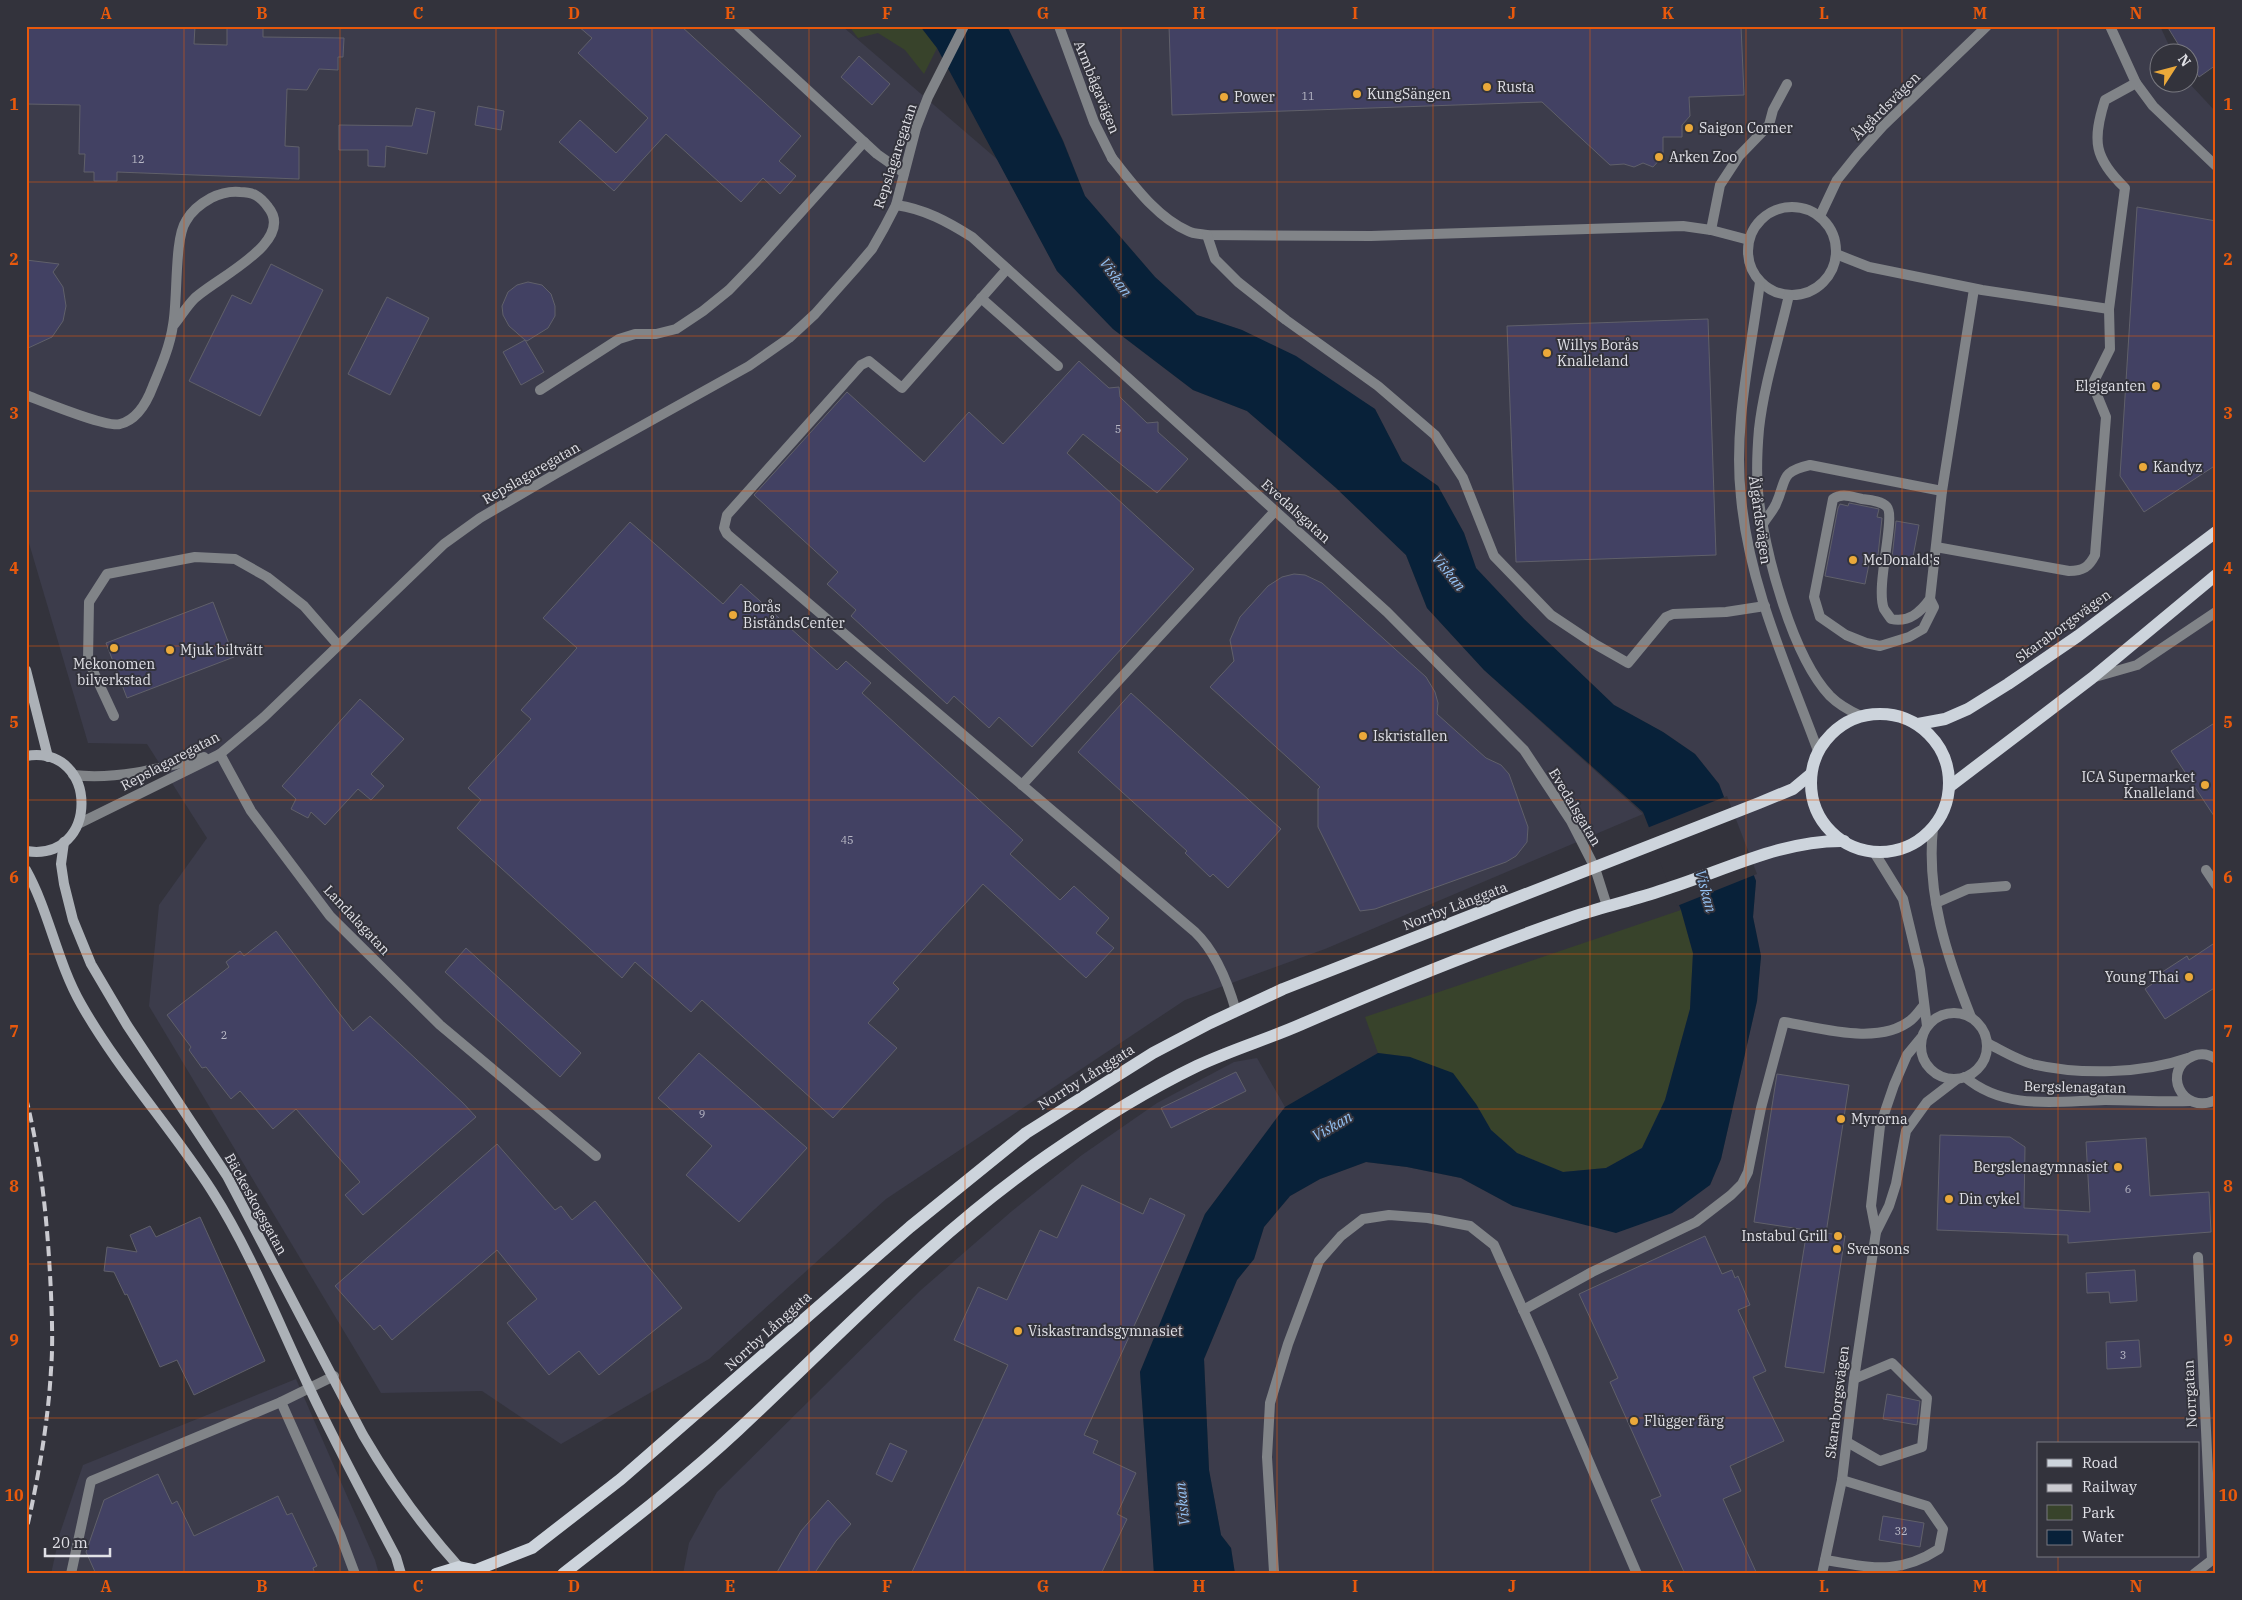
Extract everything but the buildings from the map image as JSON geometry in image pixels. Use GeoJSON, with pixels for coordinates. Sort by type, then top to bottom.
{"type":"FeatureCollection","features":[{"type":"Feature","properties":{"kind":"main road","name":"Skaraborgsvägen"},"geometry":{"type":"LineString","coordinates":[[1918,724],[1946,718],[1968,709],[2008,684],[2078,636],[2216,532]]}},
{"type":"Feature","properties":{"kind":"main road"},"geometry":{"type":"LineString","coordinates":[[1949,787],[2092,678],[2216,575]]}},
{"type":"Feature","properties":{"kind":"main road"},"geometry":{"type":"LineString","coordinates":[[26,670],[48,757]]}},
{"type":"Feature","properties":{"kind":"main road"},"geometry":{"type":"LineString","coordinates":[[1886,713],[1903,717],[1918,724],[1932,736],[1942,751],[1948,768],[1949,787],[1943,813],[1933,828],[1920,839],[1906,847],[1874,852],[1858,848],[1844,841],[1831,831],[1818,813],[1811,791],[1811,774],[1818,751],[1827,738],[1839,727],[1861,716],[1886,713]]}},
{"type":"Feature","properties":{"kind":"main road"},"geometry":{"type":"LineString","coordinates":[[26,756],[48,757],[62,764],[74,775],[79,784],[82,799],[82,814],[78,824],[64,842],[49,850],[26,851]]}},
{"type":"Feature","properties":{"kind":"main road","name":"Norrby Långgata"},"geometry":{"type":"LineString","coordinates":[[482,1572],[532,1548],[621,1478],[910,1227],[1026,1133],[1153,1053],[1236,1011],[1292,986],[1759,803],[1793,789],[1811,774]]}},
{"type":"Feature","properties":{"kind":"main road"},"geometry":{"type":"LineString","coordinates":[[563,1574],[683,1480],[737,1431],[907,1268],[1006,1186],[1108,1115],[1166,1082],[1246,1045],[1298,1026],[1410,978],[1607,906],[1662,891],[1779,850],[1819,841],[1844,841]]}},
{"type":"Feature","properties":{"kind":"main road","name":"Bäckeskogsgatan"},"geometry":{"type":"LineString","coordinates":[[64,842],[62,864],[64,884],[73,920],[91,964],[127,1025],[227,1176],[334,1376],[363,1435],[385,1472],[430,1536],[459,1567]]}},
{"type":"Feature","properties":{"kind":"main road"},"geometry":{"type":"LineString","coordinates":[[26,870],[40,900],[64,968],[81,1003],[123,1070],[212,1191],[254,1270],[309,1388],[396,1557],[401,1574]]}},
{"type":"Feature","properties":{"kind":"main road"},"geometry":{"type":"LineString","coordinates":[[436,1574],[459,1567],[482,1572]]}},
{"type":"Feature","properties":{"kind":"street"},"geometry":{"type":"LineString","coordinates":[[738,26],[864,142],[904,173]]}},
{"type":"Feature","properties":{"kind":"street","name":"Repslagaregatan"},"geometry":{"type":"LineString","coordinates":[[78,824],[220,754],[264,716],[444,544],[480,518],[749,366],[789,338],[814,314],[872,249],[896,205],[916,128],[928,97],[964,26]]}},
{"type":"Feature","properties":{"kind":"street","name":"Armbågavägen"},"geometry":{"type":"LineString","coordinates":[[1059,26],[1094,122],[1112,158],[1137,190],[1167,218],[1189,232],[1207,234],[1371,236],[1683,226],[1711,230],[1749,240]]}},
{"type":"Feature","properties":{"kind":"street","name":"Ålgårdsvägen"},"geometry":{"type":"LineString","coordinates":[[1820,216],[1837,180],[1857,155],[1883,126],[1987,26]]}},
{"type":"Feature","properties":{"kind":"street"},"geometry":{"type":"LineString","coordinates":[[2110,26],[2136,83],[2153,106],[2216,166]]}},
{"type":"Feature","properties":{"kind":"street"},"geometry":{"type":"LineString","coordinates":[[1936,547],[2069,571],[2080,571],[2090,565],[2095,555],[2106,417],[2097,395],[2094,381],[2110,348],[2109,309],[2125,188],[2110,173],[2097,150],[2097,125],[2105,100],[2136,83]]}},
{"type":"Feature","properties":{"kind":"street"},"geometry":{"type":"LineString","coordinates":[[1711,230],[1720,185],[1739,156],[1769,124],[1773,110],[1787,84]]}},
{"type":"Feature","properties":{"kind":"street"},"geometry":{"type":"LineString","coordinates":[[540,390],[619,339],[635,334],[656,334],[676,329],[703,311],[729,290],[757,261],[864,142]]}},
{"type":"Feature","properties":{"kind":"street"},"geometry":{"type":"LineString","coordinates":[[26,395],[102,422],[119,425],[136,415],[147,401],[173,326],[178,282],[178,248],[185,222],[199,205],[218,195],[238,191],[254,193],[272,211],[275,220],[268,242],[255,254],[193,300],[173,326]]}},
{"type":"Feature","properties":{"kind":"street","name":"Evedalsgatan"},"geometry":{"type":"LineString","coordinates":[[896,205],[914,208],[947,221],[972,237],[1387,612],[1524,750],[1571,821],[1595,868],[1607,906]]}},
{"type":"Feature","properties":{"kind":"street"},"geometry":{"type":"LineString","coordinates":[[1799,208],[1820,216],[1829,227],[1835,240],[1836,254],[1833,267],[1826,279],[1816,289],[1803,294],[1789,295],[1773,292],[1760,282],[1751,270],[1748,255],[1749,240],[1754,227],[1764,216],[1778,209],[1799,208]]}},
{"type":"Feature","properties":{"kind":"street"},"geometry":{"type":"LineString","coordinates":[[1207,234],[1215,259],[1238,282],[1286,320],[1378,386],[1434,435],[1463,478],[1494,556],[1551,615],[1593,643],[1628,663],[1666,617],[1673,614],[1726,612],[1765,606]]}},
{"type":"Feature","properties":{"kind":"street"},"geometry":{"type":"LineString","coordinates":[[1836,254],[1869,267],[1974,289],[2109,309]]}},
{"type":"Feature","properties":{"kind":"street"},"geometry":{"type":"LineString","coordinates":[[1007,269],[902,388],[868,361],[861,365],[727,515],[724,528],[727,534],[1206,942],[1231,993],[1236,1011]]}},
{"type":"Feature","properties":{"kind":"street","name":"Ålgårdsvägen"},"geometry":{"type":"LineString","coordinates":[[1760,282],[1742,401],[1740,497],[1752,566],[1818,751]]}},
{"type":"Feature","properties":{"kind":"street"},"geometry":{"type":"LineString","coordinates":[[1930,599],[1934,607],[1923,629],[1909,637],[1880,646],[1846,635],[1820,617],[1814,596],[1833,499],[1843,495],[1882,503],[1889,508],[1891,517],[1883,563],[1882,590],[1884,608],[1891,619],[1900,621],[1912,617],[1923,609],[1930,599],[1942,491],[1974,289]]}},
{"type":"Feature","properties":{"kind":"street","name":"Ålgårdsvägen"},"geometry":{"type":"LineString","coordinates":[[1789,295],[1759,428],[1758,475],[1763,524],[1779,589],[1803,653],[1829,695],[1846,709],[1861,716]]}},
{"type":"Feature","properties":{"kind":"street"},"geometry":{"type":"LineString","coordinates":[[981,298],[1058,366]]}},
{"type":"Feature","properties":{"kind":"street"},"geometry":{"type":"LineString","coordinates":[[1763,524],[1776,503],[1784,479],[1794,468],[1810,464],[1942,491]]}},
{"type":"Feature","properties":{"kind":"street"},"geometry":{"type":"LineString","coordinates":[[1022,785],[1275,511]]}},
{"type":"Feature","properties":{"kind":"street"},"geometry":{"type":"LineString","coordinates":[[114,716],[88,660],[89,602],[107,574],[195,557],[235,559],[267,577],[304,606],[338,645]]}},
{"type":"Feature","properties":{"kind":"street"},"geometry":{"type":"LineString","coordinates":[[2092,678],[2137,665],[2216,612]]}},
{"type":"Feature","properties":{"kind":"street"},"geometry":{"type":"LineString","coordinates":[[74,775],[90,777],[137,773],[220,754]]}},
{"type":"Feature","properties":{"kind":"street","name":"Landalagatan"},"geometry":{"type":"LineString","coordinates":[[220,754],[251,811],[330,916],[440,1025],[596,1156]]}},
{"type":"Feature","properties":{"kind":"street"},"geometry":{"type":"LineString","coordinates":[[1933,828],[1931,868],[1936,903],[1950,963],[1971,1017],[1984,1031],[1987,1044],[1982,1064],[1961,1078],[1943,1078],[1926,1065],[1921,1052],[1922,1038],[1928,1026],[1940,1016],[1956,1013],[1971,1017]]}},
{"type":"Feature","properties":{"kind":"street"},"geometry":{"type":"LineString","coordinates":[[1874,852],[1903,899],[1920,970],[1928,1026]]}},
{"type":"Feature","properties":{"kind":"street"},"geometry":{"type":"LineString","coordinates":[[2206,870],[2216,885]]}},
{"type":"Feature","properties":{"kind":"street"},"geometry":{"type":"LineString","coordinates":[[1936,903],[1968,889],[2006,886]]}},
{"type":"Feature","properties":{"kind":"street"},"geometry":{"type":"LineString","coordinates":[[1523,1310],[1592,1272],[1696,1222],[1742,1184],[1748,1172],[1761,1108],[1784,1022],[1872,1035],[1900,1026],[1911,1020],[1924,1006]]}},
{"type":"Feature","properties":{"kind":"street","name":"Skaraborgsvägen"},"geometry":{"type":"LineString","coordinates":[[1876,1232],[1871,1206],[1880,1126],[1907,1055],[1922,1038]]}},
{"type":"Feature","properties":{"kind":"street","name":"Bergslenagatan"},"geometry":{"type":"LineString","coordinates":[[1987,1044],[2030,1063],[2068,1069],[2107,1071],[2170,1065],[2203,1054],[2214,1056]]}},
{"type":"Feature","properties":{"kind":"street"},"geometry":{"type":"LineString","coordinates":[[2188,1058],[2178,1072],[2177,1080],[2179,1089],[2190,1101]]}},
{"type":"Feature","properties":{"kind":"street","name":"Bergslenagatan"},"geometry":{"type":"LineString","coordinates":[[1961,1078],[1979,1089],[2018,1100],[2038,1103],[2107,1100],[2190,1101],[2198,1104],[2207,1104],[2216,1101]]}},
{"type":"Feature","properties":{"kind":"street","name":"Skaraborgsvägen"},"geometry":{"type":"LineString","coordinates":[[1822,1574],[1842,1480],[1854,1379],[1876,1232],[1889,1206],[1896,1184],[1906,1131],[1927,1102],[1961,1078]]}},
{"type":"Feature","properties":{"kind":"street"},"geometry":{"type":"LineString","coordinates":[[1274,1572],[1267,1457],[1270,1403],[1288,1344],[1319,1260],[1341,1236],[1363,1219],[1389,1214],[1428,1218],[1470,1226],[1494,1245],[1637,1574]]}},
{"type":"Feature","properties":{"kind":"street","name":"Norrgatan"},"geometry":{"type":"LineString","coordinates":[[2194,1574],[2212,1560],[2198,1257]]}},
{"type":"Feature","properties":{"kind":"street"},"geometry":{"type":"LineString","coordinates":[[1846,1442],[1880,1460],[1922,1447],[1927,1398],[1892,1362],[1854,1379]]}},
{"type":"Feature","properties":{"kind":"street"},"geometry":{"type":"LineString","coordinates":[[71,1574],[91,1481],[281,1402],[334,1376]]}},
{"type":"Feature","properties":{"kind":"street"},"geometry":{"type":"LineString","coordinates":[[281,1402],[340,1534],[354,1574]]}},
{"type":"Feature","properties":{"kind":"street"},"geometry":{"type":"LineString","coordinates":[[1825,1560],[1885,1568],[1920,1561],[1939,1548],[1943,1529],[1927,1506],[1842,1480]]}},
{"type":"Feature","properties":{"kind":"shaded area"},"geometry":{"type":"Polygon","coordinates":[[[26,26],[842,26],[998,160],[1057,271],[1113,329],[1193,390],[1247,411],[1335,487],[1406,555],[1427,608],[1484,670],[1643,814],[1325,949],[1185,1000],[886,1199],[709,1359],[561,1444],[482,1391],[381,1393],[149,1006],[159,905],[207,838],[147,744],[88,743],[26,533],[26,26]]]}},
{"type":"Feature","properties":{"kind":"shaded area"},"geometry":{"type":"Polygon","coordinates":[[[1007,26],[2160,26],[2167,42],[2150,42],[2150,92],[2197,92],[2216,112],[2216,1574],[1235,1574],[1231,1548],[1221,1535],[1209,1470],[1204,1359],[1237,1280],[1254,1259],[1264,1227],[1290,1196],[1320,1179],[1366,1162],[1407,1167],[1461,1178],[1513,1206],[1710,1185],[1721,1159],[1757,1001],[1761,956],[1753,917],[1756,881],[1719,784],[1695,754],[1663,732],[1614,705],[1524,619],[1476,568],[1464,533],[1438,486],[1402,461],[1375,409],[1242,330],[1197,315],[1155,277],[1085,196],[1063,140],[1007,26]]]}},
{"type":"Feature","properties":{"kind":"shaded area","name":"Viskastrandsgymnasiet"},"geometry":{"type":"Polygon","coordinates":[[[1257,1058],[1285,1107],[1205,1214],[1140,1372],[1154,1574],[683,1574],[689,1543],[717,1492],[921,1290],[1012,1211],[1082,1155],[1157,1103],[1234,1062],[1257,1058]]]}},
{"type":"Feature","properties":{"kind":"shaded area"},"geometry":{"type":"Polygon","coordinates":[[[296,1379],[375,1560],[379,1574],[51,1574],[60,1533],[83,1465],[296,1379]]]}},
{"type":"Feature","properties":{"kind":"green space"},"geometry":{"type":"Polygon","coordinates":[[[849,26],[920,26],[937,48],[924,74],[905,50],[878,33],[858,38],[849,26]]]}},
{"type":"Feature","properties":{"kind":"green space"},"geometry":{"type":"Polygon","coordinates":[[[1681,910],[1693,953],[1690,1009],[1665,1100],[1642,1148],[1606,1168],[1563,1172],[1517,1153],[1491,1130],[1476,1104],[1410,1057],[1378,1053],[1365,1017],[1681,910]]]}},
{"type":"Feature","properties":{"kind":"water","name":"Viskan"},"geometry":{"type":"Polygon","coordinates":[[[920,26],[1007,26],[1063,141],[1085,196],[1155,277],[1197,315],[1242,330],[1296,356],[1375,409],[1402,461],[1438,486],[1464,533],[1476,568],[1524,619],[1614,705],[1663,732],[1695,754],[1719,784],[1756,881],[1753,917],[1761,956],[1757,1001],[1721,1159],[1710,1185],[1672,1213],[1616,1233],[1513,1206],[1461,1178],[1407,1167],[1366,1162],[1320,1179],[1290,1196],[1264,1227],[1254,1259],[1237,1280],[1204,1359],[1209,1470],[1221,1535],[1231,1548],[1235,1574],[1154,1574],[1140,1372],[1205,1214],[1285,1107],[1378,1053],[1410,1057],[1453,1073],[1476,1104],[1491,1130],[1517,1153],[1563,1172],[1606,1168],[1642,1148],[1665,1100],[1690,1009],[1693,953],[1681,910],[1643,812],[1484,670],[1427,608],[1406,555],[1335,487],[1247,411],[1193,390],[1113,329],[1057,271],[937,48],[920,26]]]}},
{"type":"Feature","properties":{"kind":"pier"},"geometry":{"type":"Polygon","coordinates":[[[1727,796],[1757,874],[1677,906],[1647,828],[1727,796]]]}},
{"type":"Feature","properties":{"kind":"railway"},"geometry":{"type":"LineString","coordinates":[[26,1098],[32,1122],[43,1195],[52,1313],[50,1390],[45,1431],[26,1532]]}},
{"type":"Feature","properties":{"kind":"place","name":"Rusta"},"geometry":{"type":"Point","coordinates":[1487,87]}},
{"type":"Feature","properties":{"kind":"place","name":"KungSängen"},"geometry":{"type":"Point","coordinates":[1357,94]}},
{"type":"Feature","properties":{"kind":"place","name":"Power"},"geometry":{"type":"Point","coordinates":[1224,97]}},
{"type":"Feature","properties":{"kind":"place","name":"Saigon Corner"},"geometry":{"type":"Point","coordinates":[1689,128]}},
{"type":"Feature","properties":{"kind":"place","name":"Arken Zoo"},"geometry":{"type":"Point","coordinates":[1659,157]}},
{"type":"Feature","properties":{"kind":"place","name":"Willys Borås Knalleland"},"geometry":{"type":"Point","coordinates":[1547,353]}},
{"type":"Feature","properties":{"kind":"place","name":"Elgiganten"},"geometry":{"type":"Point","coordinates":[2156,386]}},
{"type":"Feature","properties":{"kind":"place","name":"Kandyz"},"geometry":{"type":"Point","coordinates":[2143,467]}},
{"type":"Feature","properties":{"kind":"place","name":"McDonald's"},"geometry":{"type":"Point","coordinates":[1853,560]}},
{"type":"Feature","properties":{"kind":"place","name":"Borås BiståndsCenter"},"geometry":{"type":"Point","coordinates":[733,615]}},
{"type":"Feature","properties":{"kind":"place","name":"Mekonomen bilverkstad"},"geometry":{"type":"Point","coordinates":[114,648]}},
{"type":"Feature","properties":{"kind":"place","name":"Mjuk biltvätt"},"geometry":{"type":"Point","coordinates":[170,650]}},
{"type":"Feature","properties":{"kind":"place","name":"Iskristallen"},"geometry":{"type":"Point","coordinates":[1363,736]}},
{"type":"Feature","properties":{"kind":"place","name":"ICA Supermarket Knalleland"},"geometry":{"type":"Point","coordinates":[2205,785]}},
{"type":"Feature","properties":{"kind":"place","name":"Young Thai"},"geometry":{"type":"Point","coordinates":[2189,977]}},
{"type":"Feature","properties":{"kind":"place","name":"Myrorna"},"geometry":{"type":"Point","coordinates":[1841,1119]}},
{"type":"Feature","properties":{"kind":"place","name":"Bergslenagymnasiet"},"geometry":{"type":"Point","coordinates":[2118,1167]}},
{"type":"Feature","properties":{"kind":"place","name":"Din cykel"},"geometry":{"type":"Point","coordinates":[1949,1199]}},
{"type":"Feature","properties":{"kind":"place","name":"Instabul Grill"},"geometry":{"type":"Point","coordinates":[1838,1236]}},
{"type":"Feature","properties":{"kind":"place","name":"Svensons"},"geometry":{"type":"Point","coordinates":[1837,1249]}},
{"type":"Feature","properties":{"kind":"place","name":"Viskastrandsgymnasiet"},"geometry":{"type":"Point","coordinates":[1018,1331]}},
{"type":"Feature","properties":{"kind":"place","name":"Flügger färg"},"geometry":{"type":"Point","coordinates":[1634,1421]}}]}
